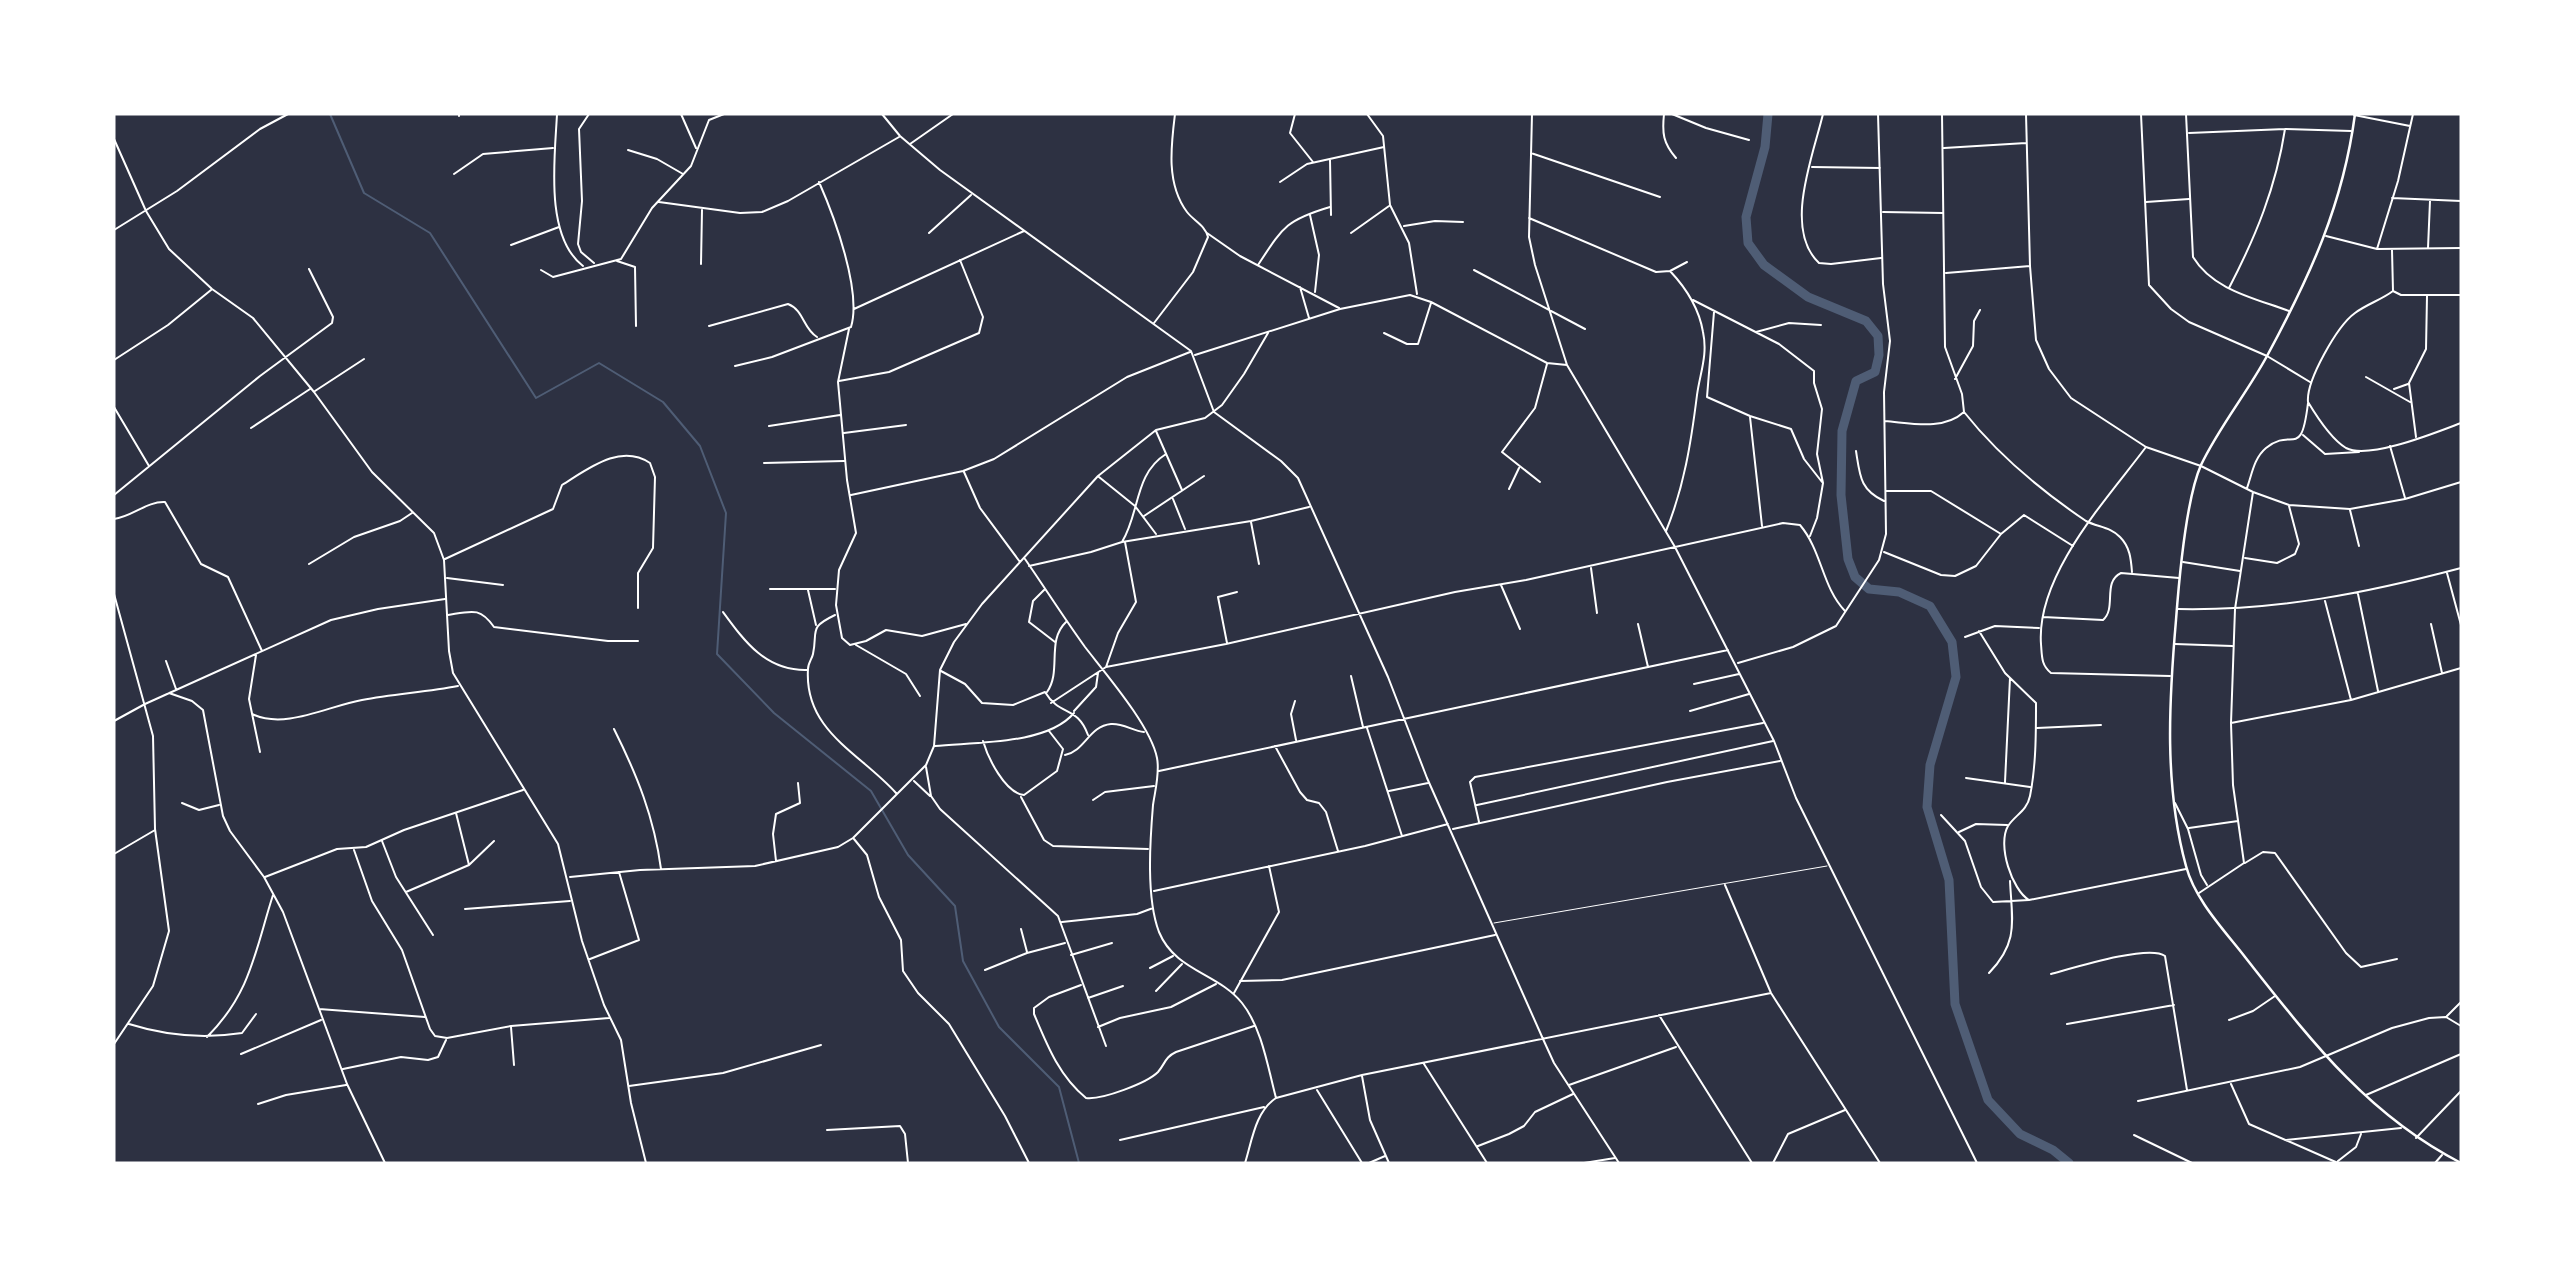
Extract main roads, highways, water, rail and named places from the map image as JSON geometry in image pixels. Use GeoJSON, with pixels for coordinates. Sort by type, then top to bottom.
{"type":"FeatureCollection","features":[{"type":"Feature","properties":{"kind":"waterway"},"geometry":{"type":"LineString","coordinates":[[330,114],[364,193],[430,233],[536,398],[599,363],[663,402],[700,446],[726,513],[717,654],[774,713],[871,791],[908,855],[955,906],[963,961],[999,1027],[1059,1087],[1079,1163]]}},
{"type":"Feature","properties":{"kind":"waterway"},"geometry":{"type":"LineString","coordinates":[[1768,114],[1765,147],[1746,217],[1748,243],[1764,265],[1808,297],[1866,321],[1878,336],[1879,355],[1875,372],[1856,381],[1842,431],[1841,495],[1848,559],[1855,577],[1869,589],[1899,592],[1930,606],[1952,642],[1956,677],[1930,765],[1927,807],[1949,880],[1955,1004],[1988,1100],[2020,1134],[2053,1150],[2069,1163]]}}]}
